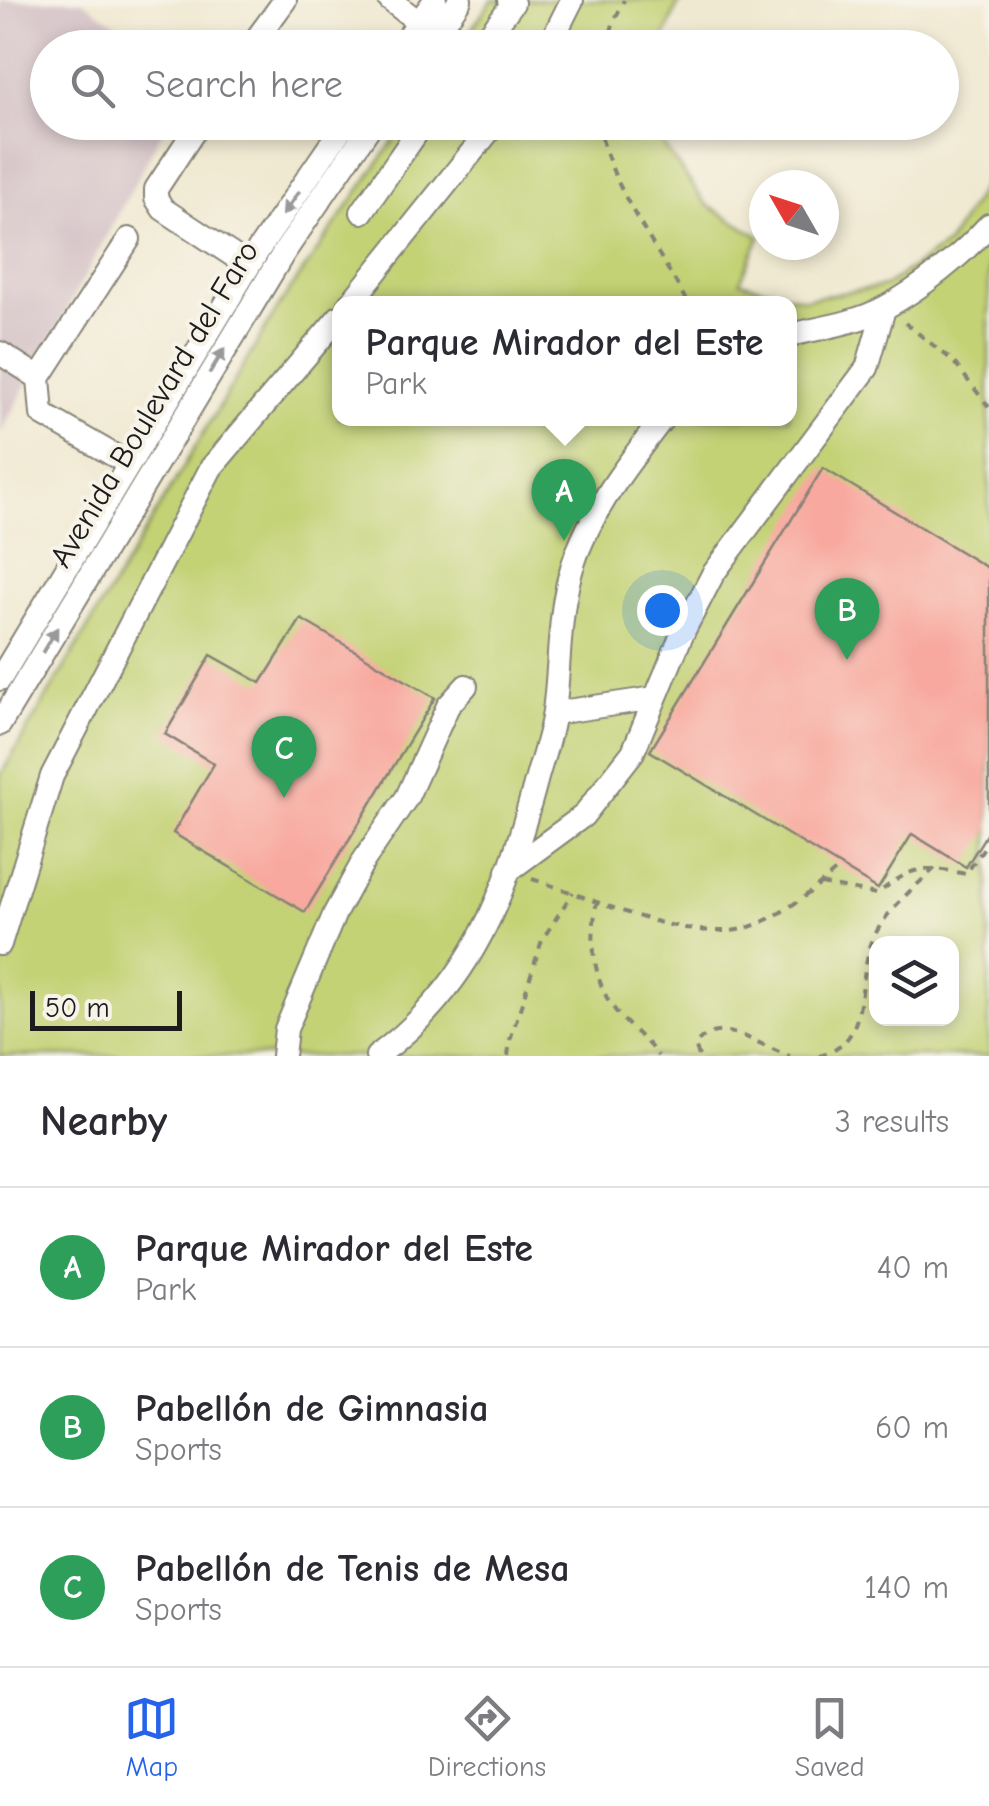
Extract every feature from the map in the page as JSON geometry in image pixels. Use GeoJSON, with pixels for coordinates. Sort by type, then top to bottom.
{"type":"FeatureCollection","features":[{"type":"Feature","properties":{"kind":"street"},"geometry":{"type":"LineString","coordinates":[[263,30],[285,0]]}},
{"type":"Feature","properties":{"kind":"street"},"geometry":{"type":"LineString","coordinates":[[390,0],[422,30]]}},
{"type":"Feature","properties":{"kind":"street"},"geometry":{"type":"LineString","coordinates":[[428,30],[435,0]]}},
{"type":"Feature","properties":{"kind":"street"},"geometry":{"type":"LineString","coordinates":[[432,30],[460,0]]}},
{"type":"Feature","properties":{"kind":"street"},"geometry":{"type":"LineString","coordinates":[[557,30],[572,0]]}},
{"type":"Feature","properties":{"kind":"street"},"geometry":{"type":"LineString","coordinates":[[491,30],[511,2]]}},
{"type":"Feature","properties":{"kind":"street"},"geometry":{"type":"LineString","coordinates":[[188,140],[156,189],[156,198],[163,209],[249,266]]}},
{"type":"Feature","properties":{"kind":"street","name":"Avenida Boulevard del Faro"},"geometry":{"type":"LineString","coordinates":[[0,724],[9,670],[249,266],[334,140]]}},
{"type":"Feature","properties":{"kind":"street","name":"Avenida Boulevard del Faro"},"geometry":{"type":"LineString","coordinates":[[9,670],[361,140]]}},
{"type":"Feature","properties":{"kind":"street"},"geometry":{"type":"LineString","coordinates":[[362,212],[412,140]]}},
{"type":"Feature","properties":{"kind":"street"},"geometry":{"type":"LineString","coordinates":[[356,296],[482,140]]}},
{"type":"Feature","properties":{"kind":"street"},"geometry":{"type":"LineString","coordinates":[[348,159],[386,178]]}},
{"type":"Feature","properties":{"kind":"street"},"geometry":{"type":"LineString","coordinates":[[797,333],[844,323],[884,308],[926,281],[989,225]]}},
{"type":"Feature","properties":{"kind":"street"},"geometry":{"type":"LineString","coordinates":[[129,239],[40,378],[42,414],[129,464]]}},
{"type":"Feature","properties":{"kind":"street"},"geometry":{"type":"LineString","coordinates":[[508,871],[583,816],[633,752],[682,634],[713,574],[838,412],[867,368],[884,308]]}},
{"type":"Feature","properties":{"kind":"street"},"geometry":{"type":"LineString","coordinates":[[0,944],[52,776],[211,468],[332,324]]}},
{"type":"Feature","properties":{"kind":"street"},"geometry":{"type":"LineString","coordinates":[[0,353],[40,378]]}},
{"type":"Feature","properties":{"kind":"street"},"geometry":{"type":"LineString","coordinates":[[377,1056],[408,1034],[462,969],[498,906],[554,713],[559,623],[581,541],[616,478],[657,426]]}},
{"type":"Feature","properties":{"kind":"street"},"geometry":{"type":"LineString","coordinates":[[283,1056],[286,1029],[336,913],[364,860],[407,798],[448,706],[466,686]]}},
{"type":"Feature","properties":{"kind":"street"},"geometry":{"type":"LineString","coordinates":[[554,713],[656,698]]}},
{"type":"Feature","properties":{"kind":"path"},"geometry":{"type":"LineString","coordinates":[[612,30],[624,0]]}},
{"type":"Feature","properties":{"kind":"path"},"geometry":{"type":"LineString","coordinates":[[601,140],[604,157],[624,196],[683,296]]}},
{"type":"Feature","properties":{"kind":"path"},"geometry":{"type":"LineString","coordinates":[[884,308],[952,360],[989,407]]}},
{"type":"Feature","properties":{"kind":"path"},"geometry":{"type":"LineString","coordinates":[[821,884],[877,894],[906,872],[935,868],[966,874],[989,840]]}},
{"type":"Feature","properties":{"kind":"path"},"geometry":{"type":"LineString","coordinates":[[508,871],[645,918],[730,932],[760,923],[821,884],[840,866]]}},
{"type":"Feature","properties":{"kind":"path"},"geometry":{"type":"LineString","coordinates":[[819,1056],[835,1052],[848,1042],[856,1026],[863,963],[876,932],[890,910],[935,868]]}},
{"type":"Feature","properties":{"kind":"path"},"geometry":{"type":"LineString","coordinates":[[508,1056],[542,940],[573,892]]}},
{"type":"Feature","properties":{"kind":"path"},"geometry":{"type":"LineString","coordinates":[[597,900],[590,936],[605,994],[616,1013],[658,1056]]}},
{"type":"Feature","properties":{"kind":"path"},"geometry":{"type":"LineString","coordinates":[[699,1056],[695,1046],[701,1038],[718,1031],[734,1033],[790,1056]]}},
{"type":"Feature","properties":{"kind":"shaded area"},"geometry":{"type":"Polygon","coordinates":[[[0,0],[81,0],[125,30],[30,30],[30,140],[158,140],[0,434],[0,0]]]}},
{"type":"Feature","properties":{"kind":"green space"},"geometry":{"type":"Polygon","coordinates":[[[492,0],[684,0],[677,6],[668,30],[471,30],[492,0]]]}},
{"type":"Feature","properties":{"kind":"green space"},"geometry":{"type":"Polygon","coordinates":[[[394,140],[664,140],[665,148],[707,205],[749,230],[750,260],[740,282],[793,296],[332,296],[332,426],[797,426],[797,297],[885,286],[948,243],[989,170],[989,1056],[0,1056],[0,776],[279,306],[394,140]]]}},
{"type":"Feature","properties":{"kind":"building"},"geometry":{"type":"Polygon","coordinates":[[[823,468],[989,569],[989,830],[966,867],[912,834],[878,889],[650,751],[823,468]]]}},
{"type":"Feature","properties":{"kind":"building"},"geometry":{"type":"Polygon","coordinates":[[[301,619],[435,698],[305,912],[173,833],[214,764],[165,734],[211,655],[261,683],[301,619]]]}},
{"type":"Feature","properties":{"kind":"place","name":"Parque Mirador del Este"},"geometry":{"type":"Point","coordinates":[564,541]}},
{"type":"Feature","properties":{"kind":"place","name":"Pabellón de Gimnasia"},"geometry":{"type":"Point","coordinates":[847,660]}},
{"type":"Feature","properties":{"kind":"place","name":"Pabellón de Tenis de Mesa"},"geometry":{"type":"Point","coordinates":[284,798]}}]}
